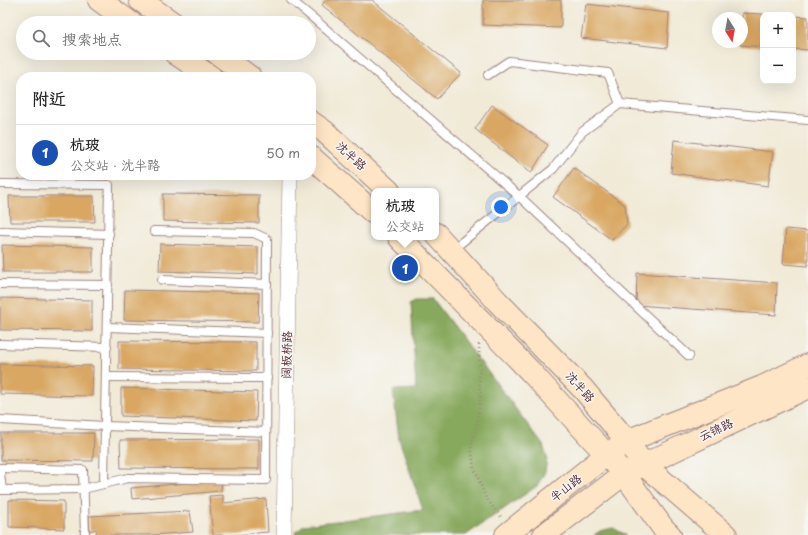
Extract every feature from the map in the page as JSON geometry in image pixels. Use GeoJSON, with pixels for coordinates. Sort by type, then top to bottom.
{"type":"FeatureCollection","features":[{"type":"Feature","properties":{"kind":"main road"},"geometry":{"type":"LineString","coordinates":[[99,0],[121,16]]}},
{"type":"Feature","properties":{"kind":"main road"},"geometry":{"type":"LineString","coordinates":[[140,0],[163,16]]}},
{"type":"Feature","properties":{"kind":"main road"},"geometry":{"type":"LineString","coordinates":[[186,60],[204,72]]}},
{"type":"Feature","properties":{"kind":"main road"},"geometry":{"type":"LineString","coordinates":[[227,60],[243,72]]}},
{"type":"Feature","properties":{"kind":"main road","name":"沈半路"},"geometry":{"type":"LineString","coordinates":[[316,125],[324,131],[386,188]]}},
{"type":"Feature","properties":{"kind":"main road"},"geometry":{"type":"LineString","coordinates":[[316,161],[371,210]]}},
{"type":"Feature","properties":{"kind":"main road","name":"沈半路"},"geometry":{"type":"LineString","coordinates":[[439,237],[498,302],[583,389],[627,441],[633,469],[663,528],[670,535]]}},
{"type":"Feature","properties":{"kind":"main road","name":"沈半路"},"geometry":{"type":"LineString","coordinates":[[401,240],[530,371],[606,456],[633,469],[726,535]]}},
{"type":"Feature","properties":{"kind":"main road","name":"云锦路"},"geometry":{"type":"LineString","coordinates":[[627,441],[762,387],[808,365]]}},
{"type":"Feature","properties":{"kind":"main road","name":"云锦路"},"geometry":{"type":"LineString","coordinates":[[633,469],[808,387]]}},
{"type":"Feature","properties":{"kind":"main road","name":"半山路"},"geometry":{"type":"LineString","coordinates":[[509,533],[627,441]]}},
{"type":"Feature","properties":{"kind":"main road","name":"半山路"},"geometry":{"type":"LineString","coordinates":[[544,535],[633,469]]}},
{"type":"Feature","properties":{"kind":"street","name":"阔板桥路"},"geometry":{"type":"LineString","coordinates":[[284,535],[290,180]]}},
{"type":"Feature","properties":{"kind":"lane"},"geometry":{"type":"LineString","coordinates":[[291,0],[311,16]]}},
{"type":"Feature","properties":{"kind":"lane"},"geometry":{"type":"LineString","coordinates":[[316,21],[519,196],[688,356]]}},
{"type":"Feature","properties":{"kind":"lane"},"geometry":{"type":"LineString","coordinates":[[488,75],[509,61],[608,73],[620,104]]}},
{"type":"Feature","properties":{"kind":"lane"},"geometry":{"type":"LineString","coordinates":[[451,250],[553,169],[582,132],[620,104],[808,120]]}},
{"type":"Feature","properties":{"kind":"lane"},"geometry":{"type":"LineString","coordinates":[[0,184],[109,185],[104,484]]}},
{"type":"Feature","properties":{"kind":"lane"},"geometry":{"type":"LineString","coordinates":[[0,231],[109,234]]}},
{"type":"Feature","properties":{"kind":"lane"},"geometry":{"type":"LineString","coordinates":[[0,473],[1,490],[83,489],[128,478],[266,480],[267,239],[254,232],[154,231]]}},
{"type":"Feature","properties":{"kind":"lane"},"geometry":{"type":"LineString","coordinates":[[162,280],[267,284]]}},
{"type":"Feature","properties":{"kind":"lane"},"geometry":{"type":"LineString","coordinates":[[0,284],[108,285]]}},
{"type":"Feature","properties":{"kind":"lane"},"geometry":{"type":"LineString","coordinates":[[107,327],[267,333]]}},
{"type":"Feature","properties":{"kind":"lane"},"geometry":{"type":"LineString","coordinates":[[0,344],[107,347]]}},
{"type":"Feature","properties":{"kind":"lane"},"geometry":{"type":"LineString","coordinates":[[106,377],[267,378]]}},
{"type":"Feature","properties":{"kind":"lane"},"geometry":{"type":"LineString","coordinates":[[0,420],[105,426],[266,432]]}},
{"type":"Feature","properties":{"kind":"lane"},"geometry":{"type":"LineString","coordinates":[[0,468],[83,470],[85,535]]}},
{"type":"Feature","properties":{"kind":"path"},"geometry":{"type":"LineString","coordinates":[[478,319],[480,399],[471,447],[474,468],[486,498],[509,533]]}},
{"type":"Feature","properties":{"kind":"green space"},"geometry":{"type":"Polygon","coordinates":[[[417,299],[433,299],[543,445],[547,458],[545,472],[537,486],[466,535],[296,535],[295,532],[304,525],[423,510],[399,439],[393,390],[416,389],[411,302],[417,299]]]}},
{"type":"Feature","properties":{"kind":"green space"},"geometry":{"type":"Polygon","coordinates":[[[613,528],[626,535],[594,535],[600,531],[613,528]]]}},
{"type":"Feature","properties":{"kind":"building"},"geometry":{"type":"Polygon","coordinates":[[[326,0],[372,0],[461,73],[437,99],[322,5],[326,0]]]}},
{"type":"Feature","properties":{"kind":"building"},"geometry":{"type":"Polygon","coordinates":[[[483,0],[561,0],[561,28],[483,25],[483,0]]]}},
{"type":"Feature","properties":{"kind":"building"},"geometry":{"type":"Polygon","coordinates":[[[586,4],[669,13],[667,48],[581,38],[586,4]]]}},
{"type":"Feature","properties":{"kind":"building"},"geometry":{"type":"Polygon","coordinates":[[[748,13],[760,14],[760,47],[748,46],[748,13]]]}},
{"type":"Feature","properties":{"kind":"building"},"geometry":{"type":"Polygon","coordinates":[[[796,16],[808,17],[808,50],[796,49],[796,16]]]}},
{"type":"Feature","properties":{"kind":"building"},"geometry":{"type":"Polygon","coordinates":[[[492,105],[548,145],[531,173],[475,129],[492,105]]]}},
{"type":"Feature","properties":{"kind":"building"},"geometry":{"type":"Polygon","coordinates":[[[674,140],[773,152],[768,186],[671,173],[674,140]]]}},
{"type":"Feature","properties":{"kind":"building"},"geometry":{"type":"Polygon","coordinates":[[[574,168],[625,205],[627,224],[612,240],[553,197],[574,168]]]}},
{"type":"Feature","properties":{"kind":"building"},"geometry":{"type":"Polygon","coordinates":[[[163,194],[259,195],[259,223],[163,221],[163,194]]]}},
{"type":"Feature","properties":{"kind":"building"},"geometry":{"type":"Polygon","coordinates":[[[9,196],[94,196],[95,222],[10,222],[9,196]]]}},
{"type":"Feature","properties":{"kind":"building"},"geometry":{"type":"Polygon","coordinates":[[[786,229],[808,231],[808,266],[783,264],[786,229]]]}},
{"type":"Feature","properties":{"kind":"building"},"geometry":{"type":"Polygon","coordinates":[[[160,244],[258,247],[258,274],[159,271],[160,244]]]}},
{"type":"Feature","properties":{"kind":"building"},"geometry":{"type":"Polygon","coordinates":[[[2,245],[93,247],[93,272],[3,272],[2,245]]]}},
{"type":"Feature","properties":{"kind":"building"},"geometry":{"type":"Polygon","coordinates":[[[637,273],[777,283],[776,315],[636,305],[637,273]]]}},
{"type":"Feature","properties":{"kind":"building"},"geometry":{"type":"Polygon","coordinates":[[[125,290],[259,293],[258,322],[124,320],[125,290]]]}},
{"type":"Feature","properties":{"kind":"building"},"geometry":{"type":"Polygon","coordinates":[[[0,298],[92,300],[92,331],[0,330],[0,298]]]}},
{"type":"Feature","properties":{"kind":"building"},"geometry":{"type":"Polygon","coordinates":[[[119,341],[256,342],[256,371],[119,369],[119,341]]]}},
{"type":"Feature","properties":{"kind":"building"},"geometry":{"type":"Polygon","coordinates":[[[0,364],[93,366],[92,396],[0,394],[0,364]]]}},
{"type":"Feature","properties":{"kind":"building"},"geometry":{"type":"Polygon","coordinates":[[[121,388],[257,392],[256,421],[121,416],[121,388]]]}},
{"type":"Feature","properties":{"kind":"building"},"geometry":{"type":"Polygon","coordinates":[[[1,433],[94,433],[93,461],[1,460],[1,433]]]}},
{"type":"Feature","properties":{"kind":"building"},"geometry":{"type":"Polygon","coordinates":[[[259,439],[259,469],[121,468],[120,440],[259,439]]]}},
{"type":"Feature","properties":{"kind":"building"},"geometry":{"type":"Polygon","coordinates":[[[222,480],[221,491],[132,499],[131,488],[222,480]]]}},
{"type":"Feature","properties":{"kind":"building"},"geometry":{"type":"Polygon","coordinates":[[[223,495],[223,503],[266,499],[268,532],[213,535],[209,496],[223,495]]]}},
{"type":"Feature","properties":{"kind":"building"},"geometry":{"type":"Polygon","coordinates":[[[9,500],[64,501],[64,529],[9,527],[9,500]]]}},
{"type":"Feature","properties":{"kind":"building"},"geometry":{"type":"Polygon","coordinates":[[[190,511],[193,532],[152,535],[97,535],[96,529],[90,531],[89,516],[190,511]]]}},
{"type":"Feature","properties":{"kind":"place","name":"杭玻"},"geometry":{"type":"Point","coordinates":[405,268]}}]}
